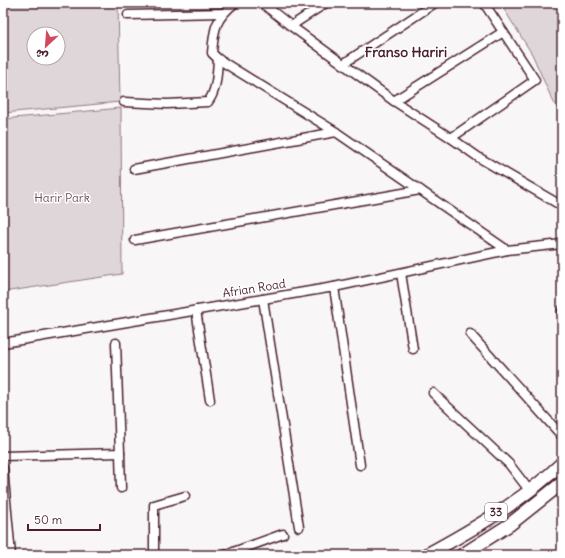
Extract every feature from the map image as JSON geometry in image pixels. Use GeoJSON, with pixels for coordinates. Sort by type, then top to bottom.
{"type":"FeatureCollection","features":[{"type":"Feature","properties":{"kind":"main road","name":"33"},"geometry":{"type":"LineString","coordinates":[[426,555],[468,530],[529,490],[562,463]]}},
{"type":"Feature","properties":{"kind":"main road","name":"33"},"geometry":{"type":"LineString","coordinates":[[462,555],[509,525],[562,483]]}},
{"type":"Feature","properties":{"kind":"street"},"geometry":{"type":"LineString","coordinates":[[236,3],[222,13],[213,34],[212,53],[218,59],[336,132],[507,250]]}},
{"type":"Feature","properties":{"kind":"street"},"geometry":{"type":"LineString","coordinates":[[262,3],[394,101],[478,157],[562,206]]}},
{"type":"Feature","properties":{"kind":"street"},"geometry":{"type":"LineString","coordinates":[[291,26],[326,3]]}},
{"type":"Feature","properties":{"kind":"street"},"geometry":{"type":"LineString","coordinates":[[343,64],[435,3]]}},
{"type":"Feature","properties":{"kind":"street"},"geometry":{"type":"LineString","coordinates":[[451,138],[536,80],[484,3]]}},
{"type":"Feature","properties":{"kind":"street"},"geometry":{"type":"LineString","coordinates":[[128,15],[222,13]]}},
{"type":"Feature","properties":{"kind":"street"},"geometry":{"type":"LineString","coordinates":[[394,101],[503,32]]}},
{"type":"Feature","properties":{"kind":"street"},"geometry":{"type":"LineString","coordinates":[[124,102],[167,104],[208,102],[212,97],[216,82],[218,59]]}},
{"type":"Feature","properties":{"kind":"street"},"geometry":{"type":"LineString","coordinates":[[134,169],[336,132]]}},
{"type":"Feature","properties":{"kind":"street"},"geometry":{"type":"LineString","coordinates":[[135,240],[420,190]]}},
{"type":"Feature","properties":{"kind":"street","name":"Afrian Road"},"geometry":{"type":"LineString","coordinates":[[3,343],[334,287],[507,250],[562,244]]}},
{"type":"Feature","properties":{"kind":"street"},"geometry":{"type":"LineString","coordinates":[[401,273],[413,349]]}},
{"type":"Feature","properties":{"kind":"street"},"geometry":{"type":"LineString","coordinates":[[334,287],[360,465]]}},
{"type":"Feature","properties":{"kind":"street"},"geometry":{"type":"LineString","coordinates":[[263,299],[299,527]]}},
{"type":"Feature","properties":{"kind":"street"},"geometry":{"type":"LineString","coordinates":[[196,310],[210,400]]}},
{"type":"Feature","properties":{"kind":"street"},"geometry":{"type":"LineString","coordinates":[[470,334],[562,436]]}},
{"type":"Feature","properties":{"kind":"street"},"geometry":{"type":"LineString","coordinates":[[116,343],[121,488]]}},
{"type":"Feature","properties":{"kind":"street"},"geometry":{"type":"LineString","coordinates":[[433,393],[509,464],[529,490]]}},
{"type":"Feature","properties":{"kind":"street"},"geometry":{"type":"LineString","coordinates":[[3,456],[120,453]]}},
{"type":"Feature","properties":{"kind":"street"},"geometry":{"type":"LineString","coordinates":[[3,468],[6,536],[11,555]]}},
{"type":"Feature","properties":{"kind":"street"},"geometry":{"type":"LineString","coordinates":[[154,555],[154,505],[185,496]]}},
{"type":"Feature","properties":{"kind":"street"},"geometry":{"type":"LineString","coordinates":[[225,555],[283,534]]}},
{"type":"Feature","properties":{"kind":"green space"},"geometry":{"type":"Polygon","coordinates":[[[3,3],[118,3],[120,102],[3,113],[3,3]]]}},
{"type":"Feature","properties":{"kind":"green space"},"geometry":{"type":"Polygon","coordinates":[[[500,3],[558,3],[562,17],[562,117],[551,97],[532,54],[500,3]]]}},
{"type":"Feature","properties":{"kind":"green space","name":"Harir Park"},"geometry":{"type":"Polygon","coordinates":[[[121,108],[122,274],[3,292],[3,119],[121,108]]]}},
{"type":"Feature","properties":{"kind":"district","name":"Franso Hariri"},"geometry":{"type":"Point","coordinates":[406,52]}}]}
